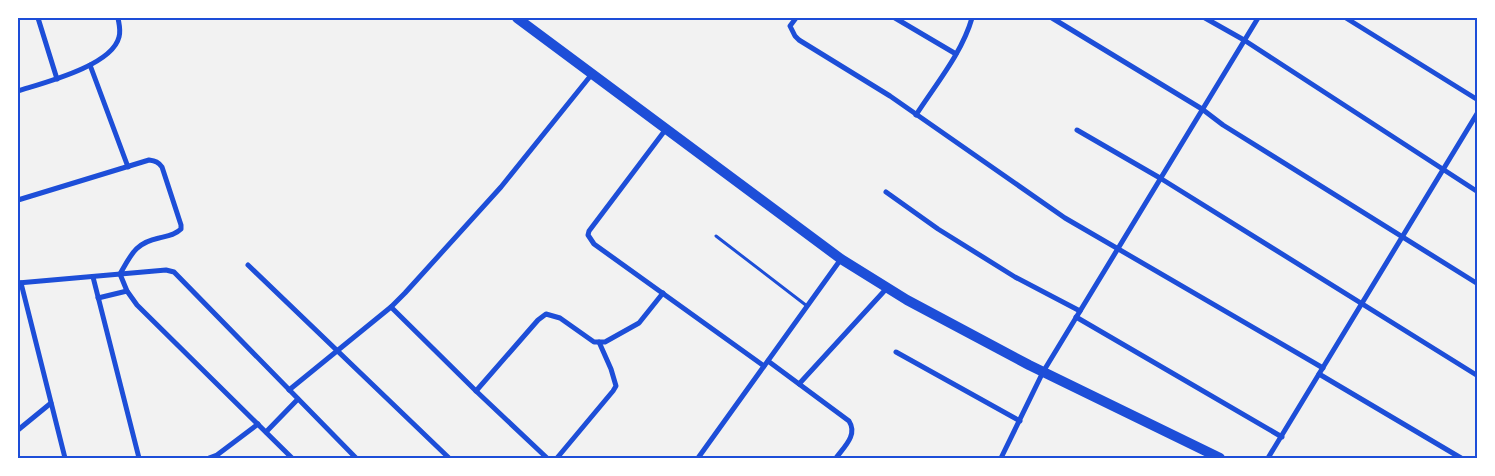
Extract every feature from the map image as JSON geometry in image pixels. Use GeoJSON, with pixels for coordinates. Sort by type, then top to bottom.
{"type":"FeatureCollection","features":[{"type":"Feature","properties":{"kind":"highway"},"geometry":{"type":"LineString","coordinates":[[517,18],[841,259],[887,288],[1043,372],[1220,458]]}},
{"type":"Feature","properties":{"kind":"street"},"geometry":{"type":"LineString","coordinates":[[38,18],[57,79]]}},
{"type":"Feature","properties":{"kind":"street"},"geometry":{"type":"LineString","coordinates":[[18,91],[57,79],[90,65],[103,57],[117,43],[120,28],[118,18]]}},
{"type":"Feature","properties":{"kind":"street"},"geometry":{"type":"LineString","coordinates":[[796,18],[790,26],[794,36],[799,40],[890,96],[1065,218],[1323,368]]}},
{"type":"Feature","properties":{"kind":"street"},"geometry":{"type":"LineString","coordinates":[[895,18],[956,54]]}},
{"type":"Feature","properties":{"kind":"street"},"geometry":{"type":"LineString","coordinates":[[916,115],[956,54],[972,18]]}},
{"type":"Feature","properties":{"kind":"street"},"geometry":{"type":"LineString","coordinates":[[1052,18],[1202,109],[1223,126],[1478,284]]}},
{"type":"Feature","properties":{"kind":"street"},"geometry":{"type":"LineString","coordinates":[[1205,18],[1244,40],[1478,192]]}},
{"type":"Feature","properties":{"kind":"street"},"geometry":{"type":"LineString","coordinates":[[1001,458],[1043,372],[1258,18]]}},
{"type":"Feature","properties":{"kind":"street"},"geometry":{"type":"LineString","coordinates":[[1346,18],[1478,100]]}},
{"type":"Feature","properties":{"kind":"street"},"geometry":{"type":"LineString","coordinates":[[90,65],[128,168]]}},
{"type":"Feature","properties":{"kind":"street"},"geometry":{"type":"LineString","coordinates":[[289,390],[391,307],[501,187],[592,73]]}},
{"type":"Feature","properties":{"kind":"street"},"geometry":{"type":"LineString","coordinates":[[1268,458],[1360,303],[1478,112]]}},
{"type":"Feature","properties":{"kind":"street"},"geometry":{"type":"LineString","coordinates":[[666,129],[589,231],[588,235],[594,244],[849,421],[852,434],[836,458]]}},
{"type":"Feature","properties":{"kind":"street"},"geometry":{"type":"LineString","coordinates":[[1077,130],[1160,178],[1478,376]]}},
{"type":"Feature","properties":{"kind":"street"},"geometry":{"type":"LineString","coordinates":[[18,200],[128,168],[149,160],[159,163],[181,229],[171,235],[149,240],[138,246],[131,254],[120,274]]}},
{"type":"Feature","properties":{"kind":"street"},"geometry":{"type":"LineString","coordinates":[[886,192],[938,230],[1008,272],[1080,311]]}},
{"type":"Feature","properties":{"kind":"street"},"geometry":{"type":"LineString","coordinates":[[698,458],[841,259]]}},
{"type":"Feature","properties":{"kind":"street"},"geometry":{"type":"LineString","coordinates":[[248,265],[449,458]]}},
{"type":"Feature","properties":{"kind":"street"},"geometry":{"type":"LineString","coordinates":[[65,458],[19,283],[166,270],[174,272],[356,458]]}},
{"type":"Feature","properties":{"kind":"street"},"geometry":{"type":"LineString","coordinates":[[120,274],[127,291],[137,305],[292,458]]}},
{"type":"Feature","properties":{"kind":"street"},"geometry":{"type":"LineString","coordinates":[[92,277],[139,458]]}},
{"type":"Feature","properties":{"kind":"street"},"geometry":{"type":"LineString","coordinates":[[798,384],[887,288]]}},
{"type":"Feature","properties":{"kind":"street"},"geometry":{"type":"LineString","coordinates":[[98,298],[127,291]]}},
{"type":"Feature","properties":{"kind":"street"},"geometry":{"type":"LineString","coordinates":[[476,392],[538,320],[546,314],[560,318],[588,338],[605,342],[634,327],[644,318],[663,293]]}},
{"type":"Feature","properties":{"kind":"street"},"geometry":{"type":"LineString","coordinates":[[391,307],[476,392],[547,458]]}},
{"type":"Feature","properties":{"kind":"street"},"geometry":{"type":"LineString","coordinates":[[1076,317],[1282,437]]}},
{"type":"Feature","properties":{"kind":"street"},"geometry":{"type":"LineString","coordinates":[[557,458],[614,391],[616,386],[599,342]]}},
{"type":"Feature","properties":{"kind":"street"},"geometry":{"type":"LineString","coordinates":[[896,352],[1020,421]]}},
{"type":"Feature","properties":{"kind":"street"},"geometry":{"type":"LineString","coordinates":[[1319,374],[1461,458]]}},
{"type":"Feature","properties":{"kind":"street"},"geometry":{"type":"LineString","coordinates":[[266,432],[298,399]]}},
{"type":"Feature","properties":{"kind":"street"},"geometry":{"type":"LineString","coordinates":[[18,430],[51,403]]}},
{"type":"Feature","properties":{"kind":"street"},"geometry":{"type":"LineString","coordinates":[[209,458],[218,457],[258,424]]}},
{"type":"Feature","properties":{"kind":"lane"},"geometry":{"type":"LineString","coordinates":[[716,236],[807,306]]}}]}
